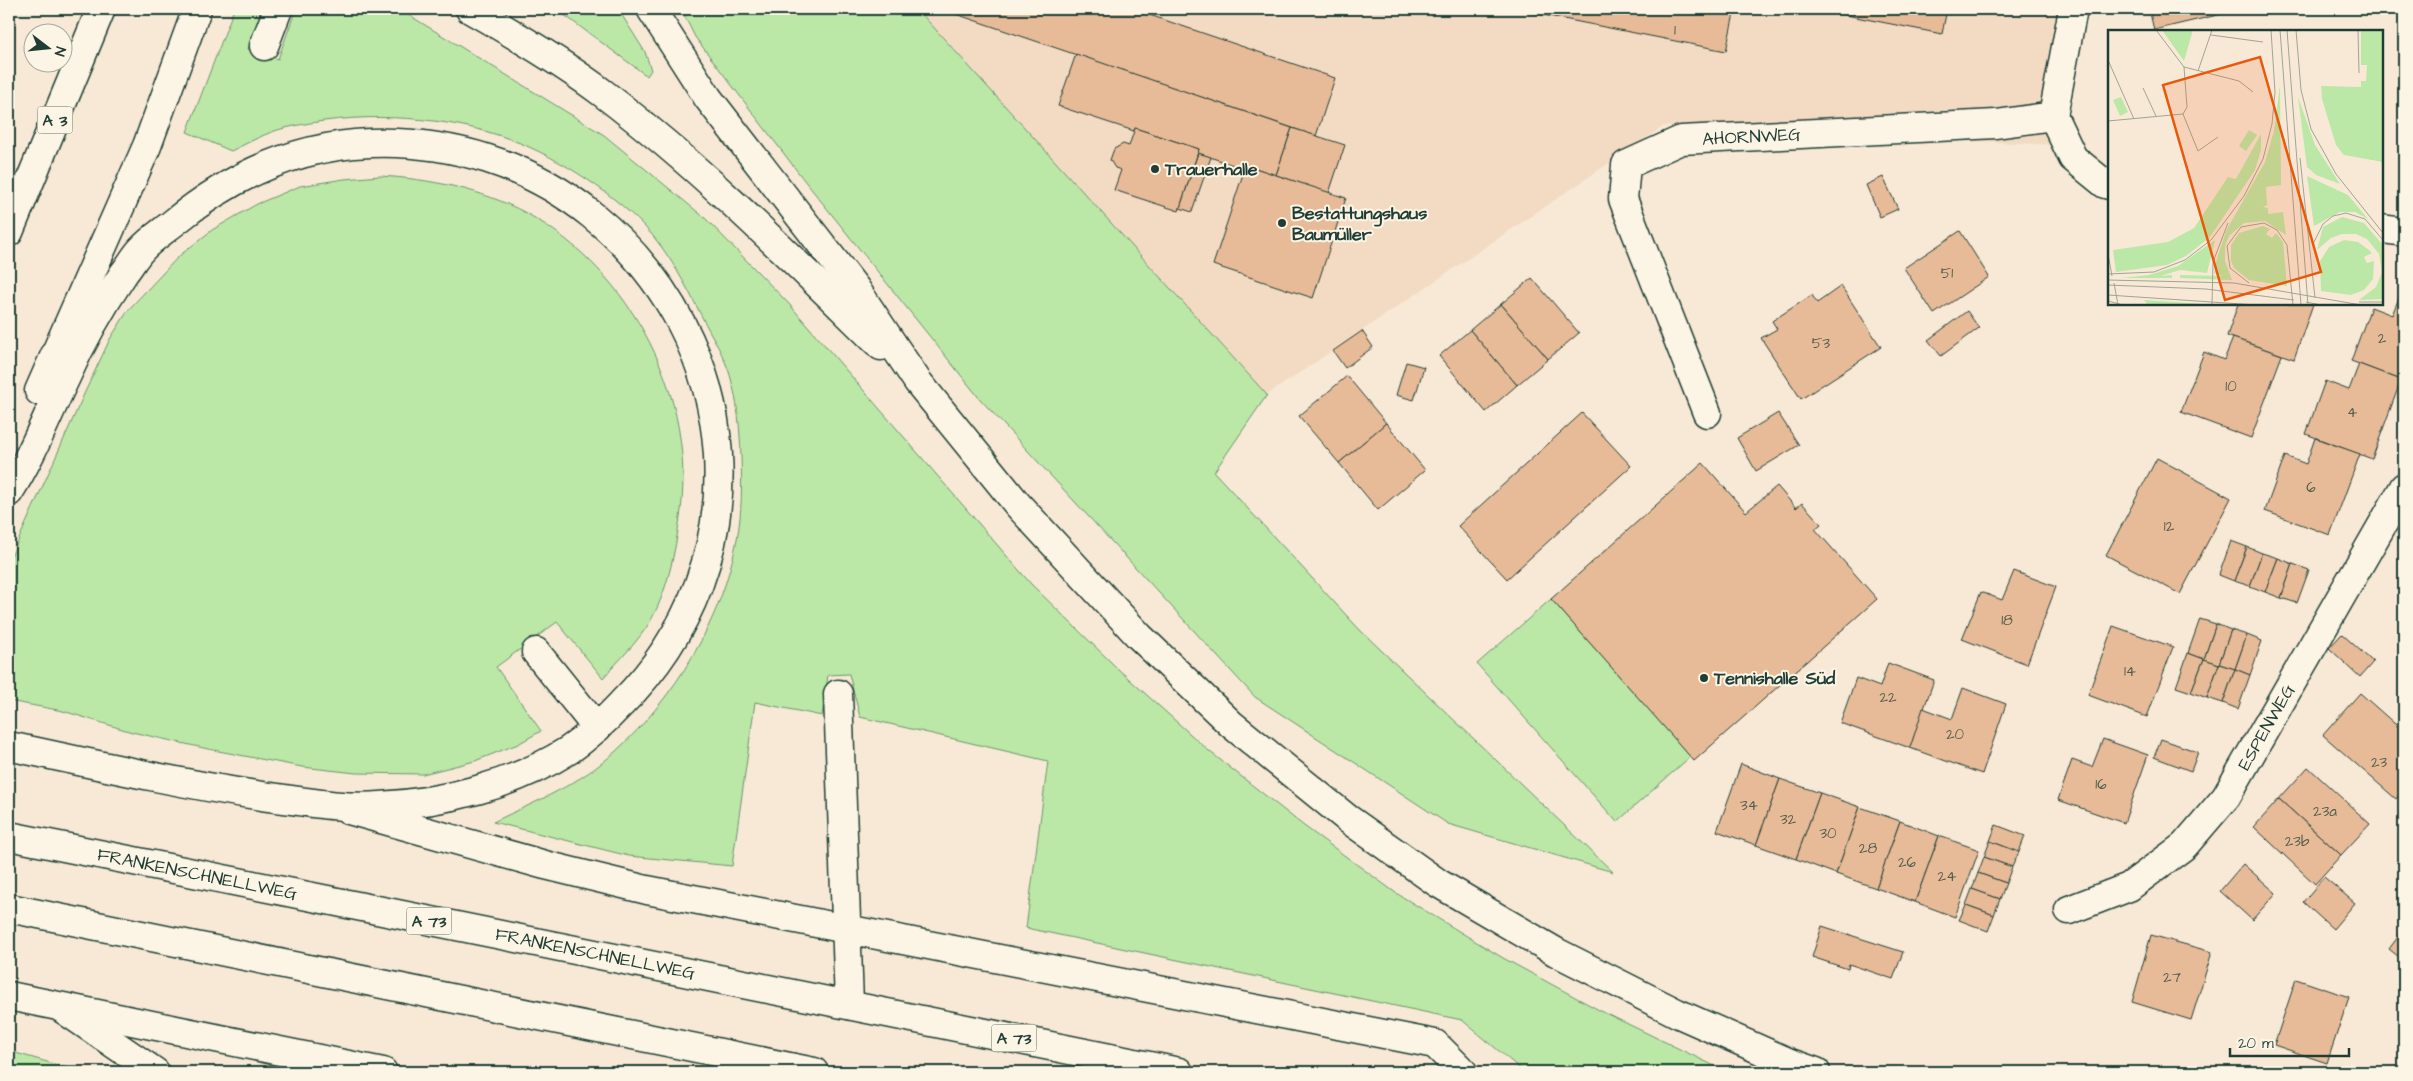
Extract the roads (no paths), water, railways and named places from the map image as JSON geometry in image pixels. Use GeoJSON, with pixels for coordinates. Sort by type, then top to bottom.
{"type":"FeatureCollection","features":[{"type":"Feature","properties":{"kind":"main road","name":"A 3"},"geometry":{"type":"LineString","coordinates":[[9,232],[100,9]]}},
{"type":"Feature","properties":{"kind":"main road"},"geometry":{"type":"LineString","coordinates":[[9,459],[147,146],[197,9]]}},
{"type":"Feature","properties":{"kind":"main road"},"geometry":{"type":"LineString","coordinates":[[264,46],[278,9]]}},
{"type":"Feature","properties":{"kind":"main road"},"geometry":{"type":"LineString","coordinates":[[470,9],[533,45],[604,94],[672,150],[741,211],[918,382]]}},
{"type":"Feature","properties":{"kind":"main road"},"geometry":{"type":"LineString","coordinates":[[651,9],[708,98],[856,289],[918,382],[1018,505],[1139,636],[1231,724],[1348,819],[1438,883],[1556,952],[1678,1013],[1790,1063],[1816,1072]]}},
{"type":"Feature","properties":{"kind":"main road"},"geometry":{"type":"LineString","coordinates":[[2074,9],[2053,116],[2074,158],[2108,185]]}},
{"type":"Feature","properties":{"kind":"main road","name":"AHORNWEG"},"geometry":{"type":"LineString","coordinates":[[1708,413],[1623,199],[1626,165],[1681,140],[1996,124],[2053,116]]}},
{"type":"Feature","properties":{"kind":"main road"},"geometry":{"type":"LineString","coordinates":[[9,492],[26,465],[67,373],[105,301],[142,249],[196,204],[231,182],[269,164],[309,151],[350,144],[393,142],[433,145],[472,153],[510,166],[547,184],[581,206],[615,234],[645,266],[670,301],[690,340],[705,382],[715,424],[719,467],[716,508],[709,550],[697,590],[679,628],[657,664],[597,728],[570,749],[537,768],[502,783],[428,800],[384,806],[340,807]]}},
{"type":"Feature","properties":{"kind":"main road"},"geometry":{"type":"LineString","coordinates":[[2383,228],[2404,232]]}},
{"type":"Feature","properties":{"kind":"main road","name":"ESPENWEG"},"geometry":{"type":"LineString","coordinates":[[2069,910],[2130,887],[2184,846],[2226,797],[2404,487]]}},
{"type":"Feature","properties":{"kind":"main road"},"geometry":{"type":"LineString","coordinates":[[536,652],[597,728]]}},
{"type":"Feature","properties":{"kind":"main road"},"geometry":{"type":"LineString","coordinates":[[838,694],[849,1004]]}},
{"type":"Feature","properties":{"kind":"main road"},"geometry":{"type":"LineString","coordinates":[[9,746],[224,790],[340,807],[545,865],[648,890],[847,927],[1435,1044],[1463,1072]]}},
{"type":"Feature","properties":{"kind":"main road","name":"FRANKENSCHNELLWEG"},"geometry":{"type":"LineString","coordinates":[[9,836],[1180,1072]]}},
{"type":"Feature","properties":{"kind":"main road"},"geometry":{"type":"LineString","coordinates":[[9,908],[814,1072]]}},
{"type":"Feature","properties":{"kind":"main road"},"geometry":{"type":"LineString","coordinates":[[9,996],[383,1072]]}},
{"type":"Feature","properties":{"kind":"main road"},"geometry":{"type":"LineString","coordinates":[[60,1007],[155,1072]]}},
{"type":"Feature","properties":{"kind":"main road"},"geometry":{"type":"LineString","coordinates":[[249,1046],[295,1072]]}},
{"type":"Feature","properties":{"kind":"place","name":"Trauerhalle"},"geometry":{"type":"Point","coordinates":[1155,169]}},
{"type":"Feature","properties":{"kind":"place","name":"Bestattungshaus Baumüller"},"geometry":{"type":"Point","coordinates":[1282,223]}},
{"type":"Feature","properties":{"kind":"place","name":"Tennishalle Süd"},"geometry":{"type":"Point","coordinates":[1704,678]}}]}
